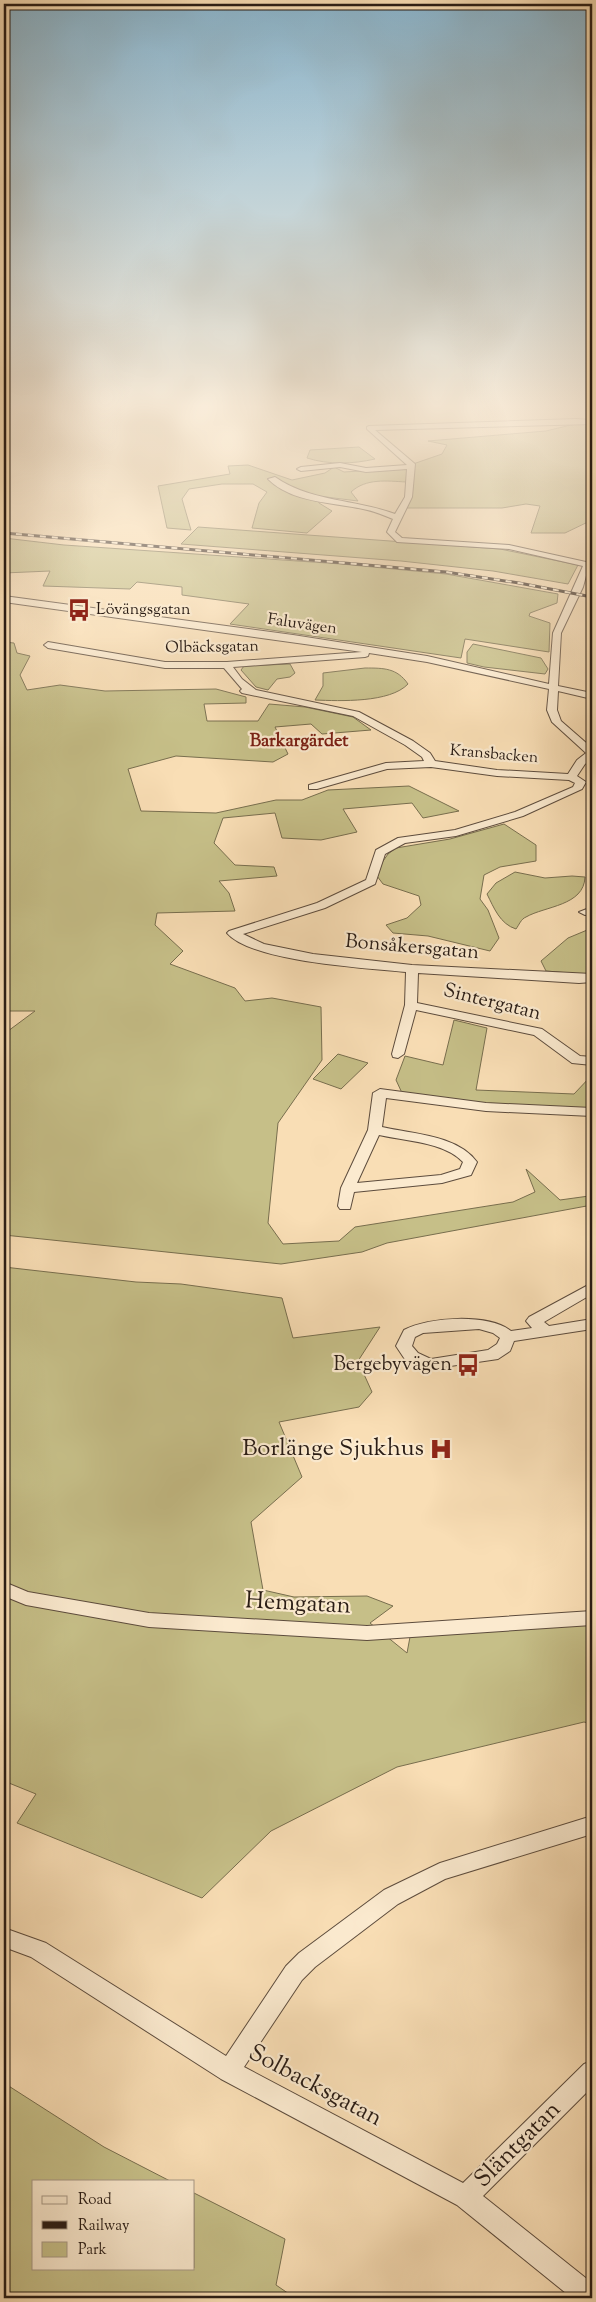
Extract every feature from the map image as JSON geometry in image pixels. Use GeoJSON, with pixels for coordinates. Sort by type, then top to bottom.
{"type":"FeatureCollection","features":[{"type":"Feature","properties":{"kind":"street"},"geometry":{"type":"LineString","coordinates":[[378,510],[395,517]]}},
{"type":"Feature","properties":{"kind":"street"},"geometry":{"type":"LineString","coordinates":[[401,510],[395,517],[391,532],[400,540],[509,547],[590,563],[584,571],[579,587],[557,633],[552,710],[557,722],[592,754],[581,762],[571,777]]}},
{"type":"Feature","properties":{"kind":"street","name":"Faluvägen"},"geometry":{"type":"LineString","coordinates":[[4,599],[427,659],[592,696]]}},
{"type":"Feature","properties":{"kind":"street","name":"Olbäcksgatan"},"geometry":{"type":"LineString","coordinates":[[48,644],[165,664],[228,665],[362,655],[378,651]]}},
{"type":"Feature","properties":{"kind":"street","name":"Kransbacken"},"geometry":{"type":"LineString","coordinates":[[228,665],[249,692],[356,714],[426,755],[431,764],[497,773],[525,773],[571,777]]}},
{"type":"Feature","properties":{"kind":"street"},"geometry":{"type":"LineString","coordinates":[[313,787],[386,766],[431,764]]}},
{"type":"Feature","properties":{"kind":"street","name":"Bonsåkersgatan"},"geometry":{"type":"LineString","coordinates":[[571,777],[581,782],[577,789],[519,814],[456,833],[402,840],[380,852],[371,882],[351,894],[301,914],[280,917],[234,933],[260,947],[313,958],[412,969],[579,979],[592,978]]}},
{"type":"Feature","properties":{"kind":"street","name":"Sintergatan"},"geometry":{"type":"LineString","coordinates":[[412,969],[411,1005],[538,1032],[577,1060],[592,1061]]}},
{"type":"Feature","properties":{"kind":"street"},"geometry":{"type":"LineString","coordinates":[[398,1054],[411,1005]]}},
{"type":"Feature","properties":{"kind":"street"},"geometry":{"type":"LineString","coordinates":[[345,1206],[348,1188],[374,1130],[380,1093],[434,1104],[506,1110],[592,1112]]}},
{"type":"Feature","properties":{"kind":"street"},"geometry":{"type":"LineString","coordinates":[[348,1188],[442,1179],[466,1172],[470,1162],[461,1152],[442,1144],[374,1130]]}},
{"type":"Feature","properties":{"kind":"street"},"geometry":{"type":"LineString","coordinates":[[545,1331],[534,1321],[592,1288]]}},
{"type":"Feature","properties":{"kind":"street"},"geometry":{"type":"LineString","coordinates":[[479,1324],[498,1329],[508,1338],[504,1347],[492,1355],[430,1364],[412,1357],[404,1346],[408,1334],[420,1328],[479,1324]]}},
{"type":"Feature","properties":{"kind":"street"},"geometry":{"type":"LineString","coordinates":[[508,1338],[592,1324]]}},
{"type":"Feature","properties":{"kind":"street","name":"Hemgatan"},"geometry":{"type":"LineString","coordinates":[[4,1589],[26,1598],[149,1620],[367,1633],[592,1618]]}},
{"type":"Feature","properties":{"kind":"street"},"geometry":{"type":"LineString","coordinates":[[229,2071],[294,1973],[314,1955],[391,1897],[440,1872],[592,1825]]}},
{"type":"Feature","properties":{"kind":"street","name":"Solbacksgatan"},"geometry":{"type":"LineString","coordinates":[[4,1938],[38,1950],[229,2071],[465,2197],[591,2298]]}},
{"type":"Feature","properties":{"kind":"street","name":"Släntgatan"},"geometry":{"type":"LineString","coordinates":[[465,2197],[592,2072]]}},
{"type":"Feature","properties":{"kind":"green space"},"geometry":{"type":"Polygon","coordinates":[[[163,510],[185,510],[191,530],[167,528],[163,510]]]}},
{"type":"Feature","properties":{"kind":"green space"},"geometry":{"type":"Polygon","coordinates":[[[257,510],[332,511],[307,533],[252,528],[257,510]]]}},
{"type":"Feature","properties":{"kind":"green space"},"geometry":{"type":"Polygon","coordinates":[[[539,510],[592,510],[592,520],[565,533],[531,533],[539,510]]]}},
{"type":"Feature","properties":{"kind":"green space"},"geometry":{"type":"Polygon","coordinates":[[[198,527],[500,549],[578,565],[568,584],[493,571],[401,561],[181,544],[198,527]]]}},
{"type":"Feature","properties":{"kind":"green space"},"geometry":{"type":"Polygon","coordinates":[[[4,538],[64,545],[341,564],[446,574],[558,594],[557,603],[530,613],[529,616],[550,623],[549,652],[465,639],[461,658],[230,624],[249,604],[182,595],[182,587],[137,582],[130,589],[43,586],[50,571],[4,573],[4,538]]]}},
{"type":"Feature","properties":{"kind":"green space"},"geometry":{"type":"Polygon","coordinates":[[[4,642],[14,643],[17,653],[30,656],[20,675],[27,690],[60,685],[105,691],[216,689],[246,697],[246,703],[204,704],[207,721],[258,721],[269,704],[305,707],[353,717],[371,730],[322,734],[311,724],[275,727],[288,754],[273,762],[176,756],[128,769],[141,811],[216,813],[276,800],[302,800],[328,790],[409,786],[459,811],[423,818],[412,803],[343,809],[357,832],[321,840],[282,838],[275,813],[223,818],[214,843],[235,865],[274,867],[277,876],[219,881],[229,893],[235,911],[157,913],[155,925],[183,951],[170,964],[235,988],[245,1001],[272,998],[321,1007],[322,1060],[278,1123],[268,1223],[283,1244],[339,1241],[355,1227],[513,1202],[535,1192],[526,1169],[560,1200],[589,1196],[592,1205],[387,1243],[362,1252],[281,1264],[4,1235],[4,1034],[35,1011],[4,1011],[4,642]]]}},
{"type":"Feature","properties":{"kind":"green space"},"geometry":{"type":"Polygon","coordinates":[[[473,644],[541,658],[548,669],[545,674],[484,667],[467,663],[467,652],[473,644]]]}},
{"type":"Feature","properties":{"kind":"green space"},"geometry":{"type":"Polygon","coordinates":[[[290,664],[295,673],[290,677],[277,679],[268,690],[256,687],[241,670],[244,666],[290,664]]]}},
{"type":"Feature","properties":{"kind":"green space"},"geometry":{"type":"Polygon","coordinates":[[[365,668],[390,670],[399,675],[408,684],[389,695],[377,698],[315,700],[323,686],[323,673],[365,668]]]}},
{"type":"Feature","properties":{"kind":"green space"},"geometry":{"type":"Polygon","coordinates":[[[504,824],[536,845],[536,861],[500,867],[484,875],[480,899],[488,910],[499,938],[490,951],[428,936],[393,933],[386,925],[407,918],[421,905],[419,896],[383,884],[377,876],[381,864],[388,854],[396,848],[450,839],[504,824]]]}},
{"type":"Feature","properties":{"kind":"green space"},"geometry":{"type":"Polygon","coordinates":[[[515,872],[545,878],[585,877],[583,887],[571,900],[524,918],[516,929],[510,927],[502,919],[487,894],[496,883],[515,872]]]}},
{"type":"Feature","properties":{"kind":"green space"},"geometry":{"type":"Polygon","coordinates":[[[592,928],[592,975],[546,971],[541,961],[568,938],[592,928]]]}},
{"type":"Feature","properties":{"kind":"green space"},"geometry":{"type":"Polygon","coordinates":[[[454,1020],[487,1028],[476,1090],[574,1094],[592,1075],[592,1109],[504,1108],[402,1093],[396,1080],[405,1056],[443,1065],[454,1020]]]}},
{"type":"Feature","properties":{"kind":"green space"},"geometry":{"type":"Polygon","coordinates":[[[338,1054],[368,1063],[341,1089],[313,1079],[338,1054]]]}},
{"type":"Feature","properties":{"kind":"green space"},"geometry":{"type":"Polygon","coordinates":[[[4,1267],[136,1282],[181,1284],[282,1298],[293,1338],[380,1327],[358,1361],[372,1392],[359,1407],[279,1422],[302,1477],[251,1522],[263,1590],[294,1597],[367,1596],[393,1606],[370,1623],[407,1653],[410,1637],[592,1623],[592,1724],[584,1722],[397,1767],[271,1831],[202,1898],[17,1823],[36,1794],[4,1781],[4,1267]]]}},
{"type":"Feature","properties":{"kind":"green space"},"geometry":{"type":"Polygon","coordinates":[[[4,2083],[104,2147],[168,2180],[32,2180],[32,2270],[195,2270],[195,2194],[285,2239],[276,2285],[295,2298],[4,2298],[4,2083]]]}},
{"type":"Feature","properties":{"kind":"railway"},"geometry":{"type":"LineString","coordinates":[[4,533],[446,572],[592,597]]}},
{"type":"Feature","properties":{"kind":"place","name":"Lövängsgatan"},"geometry":{"type":"Point","coordinates":[79,610]}},
{"type":"Feature","properties":{"kind":"place","name":"Bergebyvägen"},"geometry":{"type":"Point","coordinates":[468,1365]}},
{"type":"Feature","properties":{"kind":"place","name":"Borlänge Sjukhus"},"geometry":{"type":"Point","coordinates":[441,1449]}},
{"type":"Feature","properties":{"kind":"district","name":"Barkargärdet"},"geometry":{"type":"Point","coordinates":[299,742]}}]}
